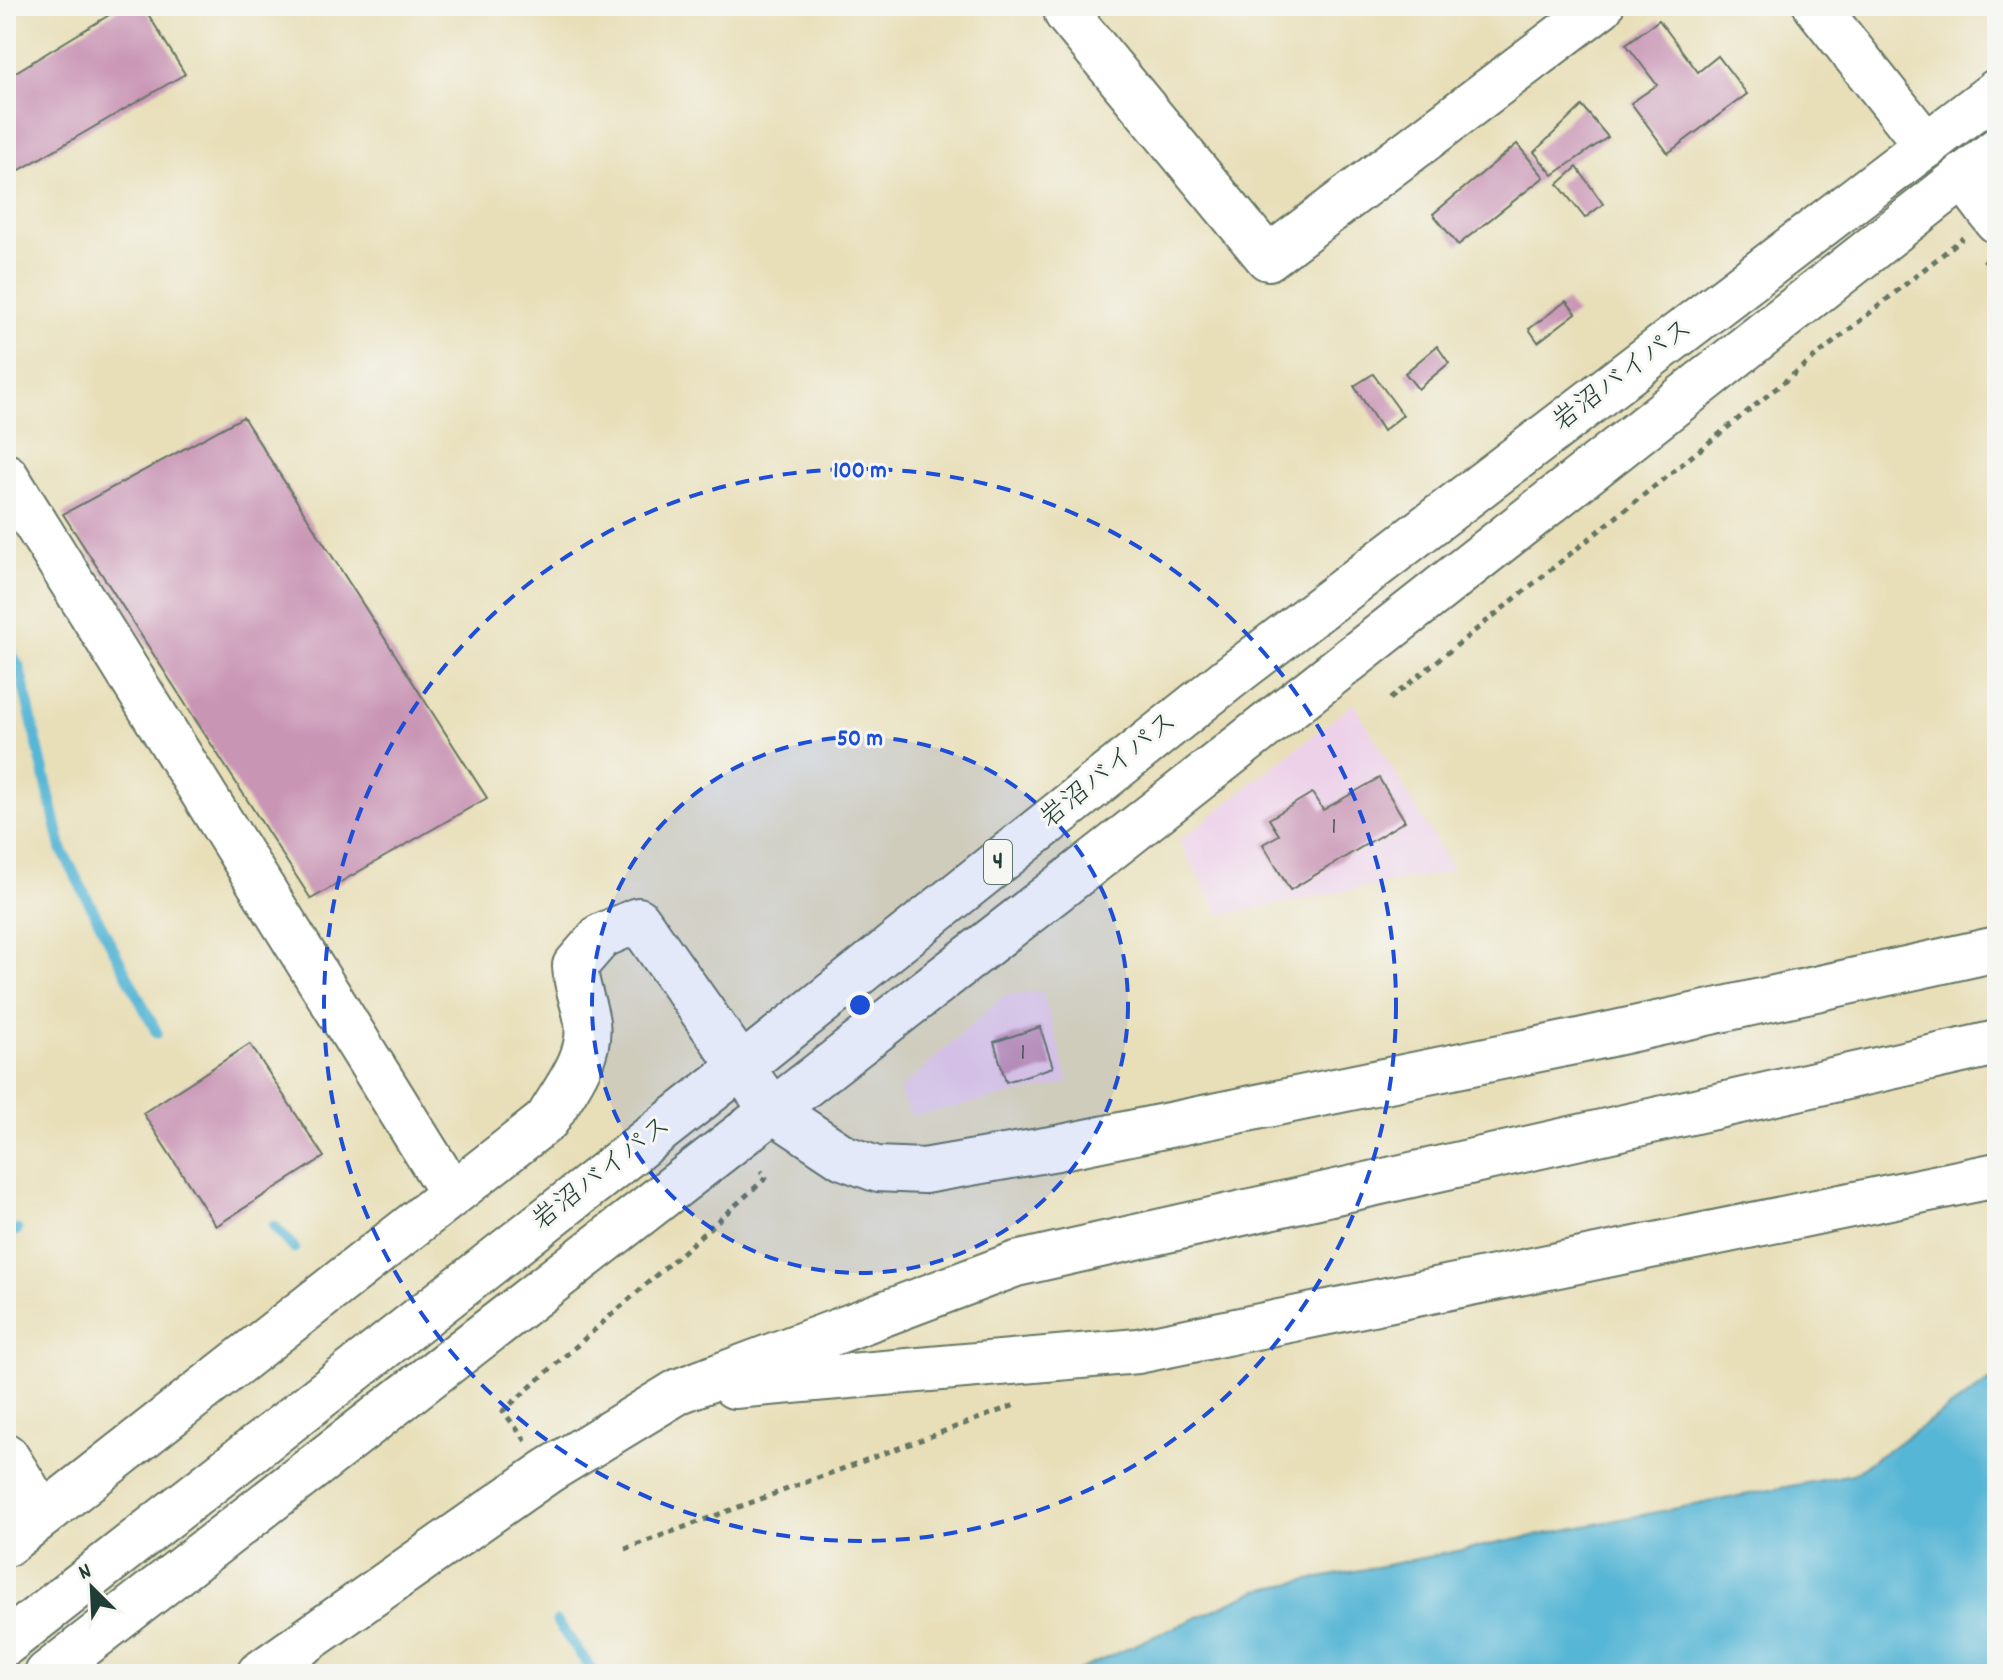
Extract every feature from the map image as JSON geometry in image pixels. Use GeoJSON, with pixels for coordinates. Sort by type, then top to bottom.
{"type":"FeatureCollection","features":[{"type":"Feature","properties":{"kind":"main road"},"geometry":{"type":"LineString","coordinates":[[1078,6],[1067,14],[1268,258],[1601,6]]}},
{"type":"Feature","properties":{"kind":"main road"},"geometry":{"type":"LineString","coordinates":[[1816,6],[1927,146]]}},
{"type":"Feature","properties":{"kind":"main road","name":"岩沼バイパス"},"geometry":{"type":"LineString","coordinates":[[6,1643],[741,1067],[1233,675],[1997,91]]}},
{"type":"Feature","properties":{"kind":"main road"},"geometry":{"type":"LineString","coordinates":[[1980,163],[1990,231]]}},
{"type":"Feature","properties":{"kind":"main road","name":"岩沼バイパス"},"geometry":{"type":"LineString","coordinates":[[47,1674],[1112,847],[1980,163]]}},
{"type":"Feature","properties":{"kind":"main road"},"geometry":{"type":"LineString","coordinates":[[6,476],[451,1192]]}},
{"type":"Feature","properties":{"kind":"main road"},"geometry":{"type":"LineString","coordinates":[[6,1544],[451,1192],[547,1120],[587,1050],[587,1021],[576,989],[575,966],[601,936],[638,920],[771,1109],[843,1157],[876,1169],[939,1169],[1057,1148],[1610,1034],[1997,949]]}},
{"type":"Feature","properties":{"kind":"main road"},"geometry":{"type":"LineString","coordinates":[[259,1674],[548,1471],[679,1391],[1016,1264],[1997,1043]]}},
{"type":"Feature","properties":{"kind":"main road"},"geometry":{"type":"LineString","coordinates":[[679,1391],[1138,1351],[1997,1175]]}},
{"type":"Feature","properties":{"kind":"main road"},"geometry":{"type":"LineString","coordinates":[[6,1456],[43,1515]]}},
{"type":"Feature","properties":{"kind":"path"},"geometry":{"type":"LineString","coordinates":[[1390,699],[1990,231],[1997,273]]}},
{"type":"Feature","properties":{"kind":"path"},"geometry":{"type":"LineString","coordinates":[[548,1471],[503,1411],[766,1178],[755,1163]]}},
{"type":"Feature","properties":{"kind":"path"},"geometry":{"type":"LineString","coordinates":[[625,1549],[1023,1402]]}},
{"type":"Feature","properties":{"kind":"shaded area"},"geometry":{"type":"Polygon","coordinates":[[[1354,703],[1453,871],[1220,915],[1179,841],[1354,703]]]}},
{"type":"Feature","properties":{"kind":"shaded area"},"geometry":{"type":"Polygon","coordinates":[[[1042,991],[1069,1083],[912,1116],[899,1091],[1004,995],[1042,991]]]}},
{"type":"Feature","properties":{"kind":"water"},"geometry":{"type":"Polygon","coordinates":[[[1997,1376],[1997,1674],[1070,1674],[1258,1590],[1852,1474],[1997,1376]]]}},
{"type":"Feature","properties":{"kind":"building"},"geometry":{"type":"Polygon","coordinates":[[[124,6],[143,6],[185,74],[6,178],[6,78],[124,6]]]}},
{"type":"Feature","properties":{"kind":"building"},"geometry":{"type":"Polygon","coordinates":[[[1659,20],[1698,72],[1718,56],[1747,94],[1668,153],[1631,103],[1657,85],[1626,44],[1659,20]]]}},
{"type":"Feature","properties":{"kind":"building"},"geometry":{"type":"Polygon","coordinates":[[[1582,106],[1608,137],[1553,175],[1534,152],[1582,106]]]}},
{"type":"Feature","properties":{"kind":"building"},"geometry":{"type":"Polygon","coordinates":[[[1517,144],[1544,177],[1458,245],[1433,214],[1517,144]]]}},
{"type":"Feature","properties":{"kind":"building"},"geometry":{"type":"Polygon","coordinates":[[[1577,167],[1603,204],[1585,218],[1558,184],[1577,167]]]}},
{"type":"Feature","properties":{"kind":"building"},"geometry":{"type":"Polygon","coordinates":[[[1566,301],[1576,313],[1538,342],[1529,329],[1566,301]]]}},
{"type":"Feature","properties":{"kind":"building"},"geometry":{"type":"Polygon","coordinates":[[[1437,346],[1449,363],[1418,389],[1405,373],[1437,346]]]}},
{"type":"Feature","properties":{"kind":"building"},"geometry":{"type":"Polygon","coordinates":[[[1373,374],[1403,415],[1383,431],[1354,386],[1373,374]]]}},
{"type":"Feature","properties":{"kind":"building"},"geometry":{"type":"Polygon","coordinates":[[[243,417],[487,798],[311,899],[63,514],[243,417]]]}},
{"type":"Feature","properties":{"kind":"building"},"geometry":{"type":"Polygon","coordinates":[[[1379,778],[1405,821],[1290,890],[1263,844],[1279,835],[1269,819],[1312,793],[1323,810],[1379,778]]]}},
{"type":"Feature","properties":{"kind":"building"},"geometry":{"type":"Polygon","coordinates":[[[1040,1027],[1053,1067],[1006,1082],[994,1042],[1040,1027]]]}},
{"type":"Feature","properties":{"kind":"building"},"geometry":{"type":"Polygon","coordinates":[[[250,1044],[324,1157],[216,1226],[143,1113],[250,1044]]]}},
{"type":"Feature","properties":{"kind":"waterway"},"geometry":{"type":"LineString","coordinates":[[6,644],[19,666],[62,850],[157,1033]]}},
{"type":"Feature","properties":{"kind":"waterway"},"geometry":{"type":"LineString","coordinates":[[274,1226],[294,1248]]}},
{"type":"Feature","properties":{"kind":"waterway"},"geometry":{"type":"LineString","coordinates":[[6,1234],[17,1230]]}},
{"type":"Feature","properties":{"kind":"waterway"},"geometry":{"type":"LineString","coordinates":[[557,1622],[595,1674]]}}]}
